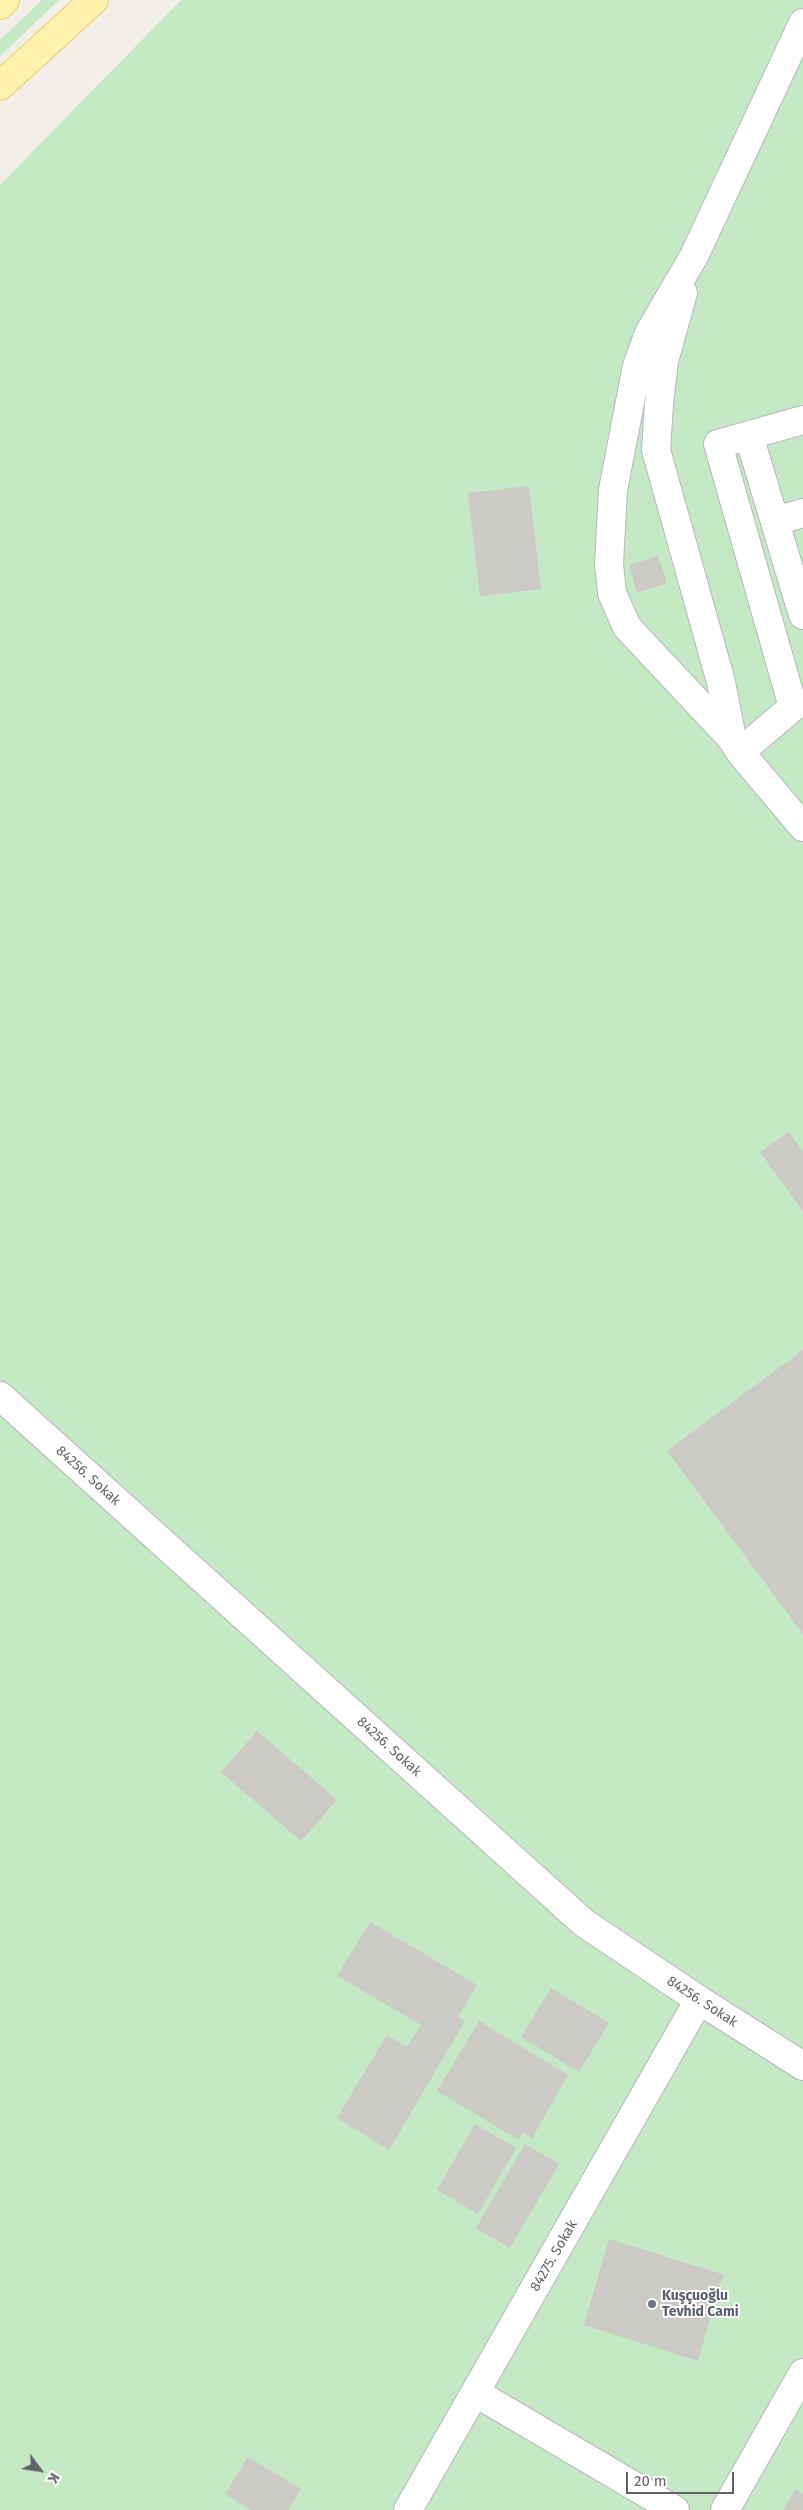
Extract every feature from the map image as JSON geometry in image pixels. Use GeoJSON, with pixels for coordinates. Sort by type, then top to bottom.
{"type":"FeatureCollection","features":[{"type":"Feature","properties":{"kind":"main road"},"geometry":{"type":"LineString","coordinates":[[0,5],[5,0]]}},
{"type":"Feature","properties":{"kind":"main road"},"geometry":{"type":"LineString","coordinates":[[0,86],[94,0]]}},
{"type":"Feature","properties":{"kind":"street"},"geometry":{"type":"LineString","coordinates":[[803,23],[694,256],[649,333],[637,366],[613,490],[609,564],[612,593],[617,608],[627,626],[736,746],[803,827]]}},
{"type":"Feature","properties":{"kind":"street"},"geometry":{"type":"LineString","coordinates":[[694,256],[664,361],[656,450],[719,673],[736,746]]}},
{"type":"Feature","properties":{"kind":"street"},"geometry":{"type":"LineString","coordinates":[[736,746],[793,706],[718,444],[803,420]]}},
{"type":"Feature","properties":{"kind":"street"},"geometry":{"type":"LineString","coordinates":[[749,436],[802,610]]}},
{"type":"Feature","properties":{"kind":"street"},"geometry":{"type":"LineString","coordinates":[[775,522],[803,513]]}},
{"type":"Feature","properties":{"kind":"street","name":"84256. Sokak"},"geometry":{"type":"LineString","coordinates":[[0,1396],[584,1923],[698,2000],[803,2066]]}},
{"type":"Feature","properties":{"kind":"street","name":"84275. Sokak"},"geometry":{"type":"LineString","coordinates":[[408,2510],[698,2000]]}},
{"type":"Feature","properties":{"kind":"street"},"geometry":{"type":"LineString","coordinates":[[725,2510],[803,2373]]}},
{"type":"Feature","properties":{"kind":"street"},"geometry":{"type":"LineString","coordinates":[[476,2393],[675,2510]]}},
{"type":"Feature","properties":{"kind":"green space"},"geometry":{"type":"Polygon","coordinates":[[[42,0],[59,0],[0,56],[0,40],[42,0]]]}},
{"type":"Feature","properties":{"kind":"green space"},"geometry":{"type":"Polygon","coordinates":[[[181,0],[803,0],[803,2510],[0,2510],[0,185],[181,0]]]}},
{"type":"Feature","properties":{"kind":"building"},"geometry":{"type":"Polygon","coordinates":[[[529,486],[541,589],[480,596],[468,493],[529,486]]]}},
{"type":"Feature","properties":{"kind":"building"},"geometry":{"type":"Polygon","coordinates":[[[658,556],[667,583],[637,593],[629,565],[658,556]]]}},
{"type":"Feature","properties":{"kind":"building"},"geometry":{"type":"Polygon","coordinates":[[[789,1132],[803,1152],[803,1211],[760,1152],[789,1132]]]}},
{"type":"Feature","properties":{"kind":"building"},"geometry":{"type":"Polygon","coordinates":[[[803,1350],[803,1634],[667,1451],[803,1350]]]}},
{"type":"Feature","properties":{"kind":"building"},"geometry":{"type":"Polygon","coordinates":[[[257,1731],[337,1800],[301,1841],[221,1772],[257,1731]]]}},
{"type":"Feature","properties":{"kind":"building"},"geometry":{"type":"Polygon","coordinates":[[[370,1922],[477,1985],[458,2017],[465,2021],[389,2150],[337,2118],[387,2035],[407,2047],[421,2025],[337,1976],[370,1922]]]}},
{"type":"Feature","properties":{"kind":"building"},"geometry":{"type":"Polygon","coordinates":[[[551,1988],[609,2023],[579,2072],[521,2037],[551,1988]]]}},
{"type":"Feature","properties":{"kind":"building"},"geometry":{"type":"Polygon","coordinates":[[[479,2021],[568,2075],[532,2138],[523,2133],[519,2140],[437,2091],[479,2021]]]}},
{"type":"Feature","properties":{"kind":"building"},"geometry":{"type":"Polygon","coordinates":[[[475,2124],[516,2148],[478,2214],[437,2190],[475,2124]]]}},
{"type":"Feature","properties":{"kind":"building"},"geometry":{"type":"Polygon","coordinates":[[[525,2144],[559,2164],[510,2248],[476,2228],[525,2144]]]}},
{"type":"Feature","properties":{"kind":"building","name":"Kuşçuoğlu Tevhid Cami"},"geometry":{"type":"Polygon","coordinates":[[[609,2239],[725,2275],[720,2283],[698,2361],[584,2325],[609,2239]]]}},
{"type":"Feature","properties":{"kind":"building"},"geometry":{"type":"Polygon","coordinates":[[[248,2457],[301,2489],[288,2510],[251,2510],[225,2494],[248,2457]]]}},
{"type":"Feature","properties":{"kind":"building"},"geometry":{"type":"Polygon","coordinates":[[[796,2489],[803,2494],[803,2510],[783,2510],[796,2489]]]}},
{"type":"Feature","properties":{"kind":"place","name":"Kuşçuoğlu Tevhid Cami"},"geometry":{"type":"Point","coordinates":[652,2304]}}]}
